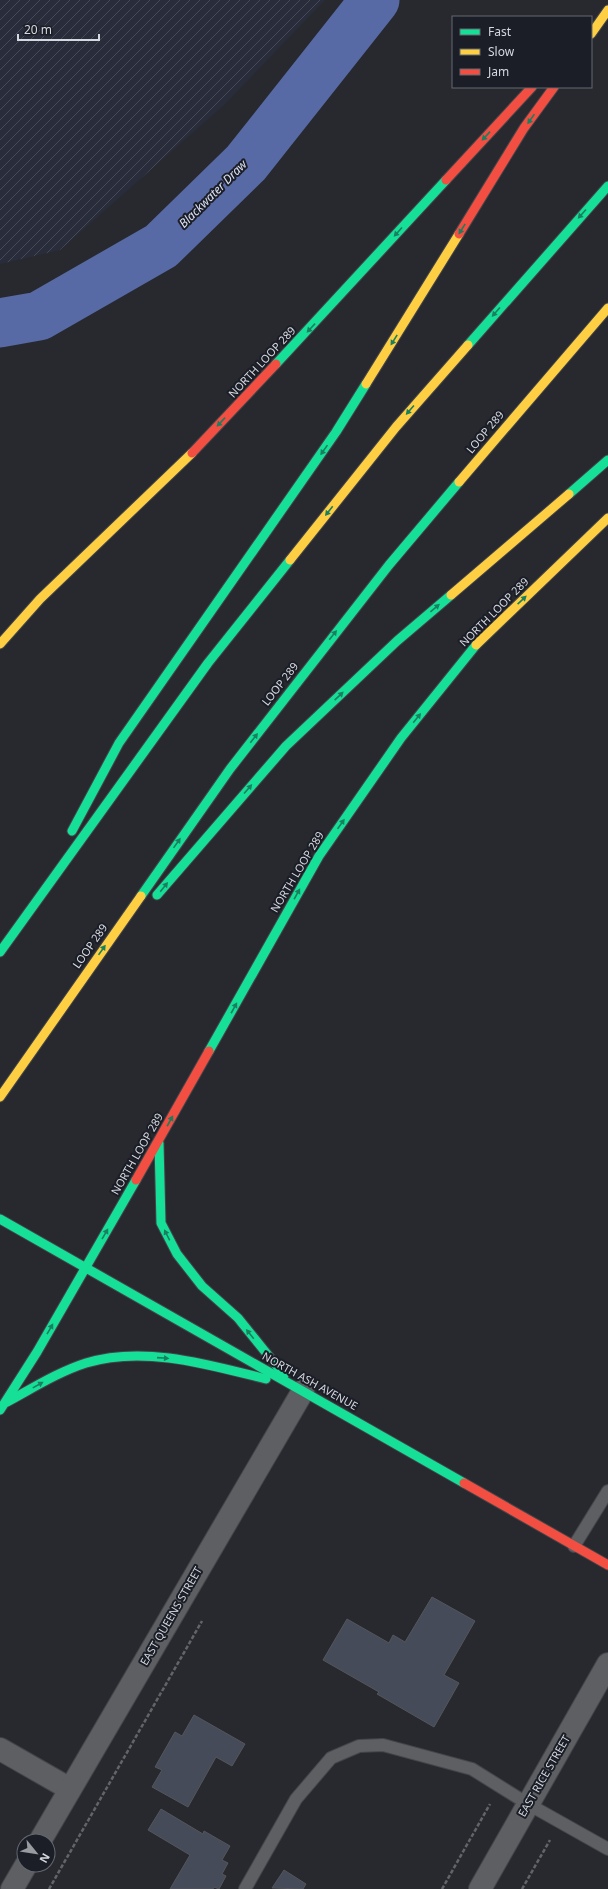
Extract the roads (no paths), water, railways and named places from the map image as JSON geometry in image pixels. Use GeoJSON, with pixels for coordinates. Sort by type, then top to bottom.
{"type":"FeatureCollection","features":[{"type":"Feature","properties":{"kind":"main road"},"geometry":{"type":"LineString","coordinates":[[592,22],[608,5]]}},
{"type":"Feature","properties":{"kind":"main road"},"geometry":{"type":"LineString","coordinates":[[592,33],[608,10]]}},
{"type":"Feature","properties":{"kind":"main road","name":"NORTH LOOP 289"},"geometry":{"type":"LineString","coordinates":[[0,644],[40,599],[183,463],[319,319],[531,88]]}},
{"type":"Feature","properties":{"kind":"main road"},"geometry":{"type":"LineString","coordinates":[[33,904],[119,743],[336,432],[524,128],[553,88]]}},
{"type":"Feature","properties":{"kind":"main road"},"geometry":{"type":"LineString","coordinates":[[0,952],[33,904],[208,663],[396,427],[608,186]]}},
{"type":"Feature","properties":{"kind":"main road","name":"LOOP 289"},"geometry":{"type":"LineString","coordinates":[[0,1096],[230,769],[389,565],[608,308]]}},
{"type":"Feature","properties":{"kind":"main road"},"geometry":{"type":"LineString","coordinates":[[152,902],[181,866],[286,746],[397,641],[608,460]]}},
{"type":"Feature","properties":{"kind":"main road","name":"NORTH LOOP 289"},"geometry":{"type":"LineString","coordinates":[[2,1407],[37,1352],[86,1268],[319,856],[401,738],[478,642],[608,518]]}},
{"type":"Feature","properties":{"kind":"main road"},"geometry":{"type":"LineString","coordinates":[[25,1059],[127,932]]}},
{"type":"Feature","properties":{"kind":"main road"},"geometry":{"type":"LineString","coordinates":[[159,1140],[159,1193],[161,1223],[177,1254],[202,1286],[238,1318],[298,1388]]}},
{"type":"Feature","properties":{"kind":"main road","name":"NORTH ASH AVENUE"},"geometry":{"type":"LineString","coordinates":[[0,1218],[608,1565]]}},
{"type":"Feature","properties":{"kind":"main road"},"geometry":{"type":"LineString","coordinates":[[2,1407],[58,1374],[97,1360],[134,1357],[166,1358],[236,1371],[298,1388]]}},
{"type":"Feature","properties":{"kind":"street","name":"EAST QUEENS STREET"},"geometry":{"type":"LineString","coordinates":[[45,1833],[298,1388]]}},
{"type":"Feature","properties":{"kind":"street","name":"EAST RICE STREET"},"geometry":{"type":"LineString","coordinates":[[480,1889],[608,1664]]}},
{"type":"Feature","properties":{"kind":"street"},"geometry":{"type":"LineString","coordinates":[[0,1749],[70,1789]]}},
{"type":"Feature","properties":{"kind":"street"},"geometry":{"type":"LineString","coordinates":[[12,1889],[21,1873]]}},
{"type":"Feature","properties":{"kind":"lane"},"geometry":{"type":"LineString","coordinates":[[574,1546],[608,1491]]}},
{"type":"Feature","properties":{"kind":"lane"},"geometry":{"type":"LineString","coordinates":[[245,1889],[296,1799],[331,1758],[359,1746],[383,1745],[419,1753],[472,1769],[528,1804],[608,1849]]}},
{"type":"Feature","properties":{"kind":"waterway","name":"Blackwater Draw"},"geometry":{"type":"LineString","coordinates":[[0,323],[39,316],[161,246],[246,163],[375,0]]}}]}
